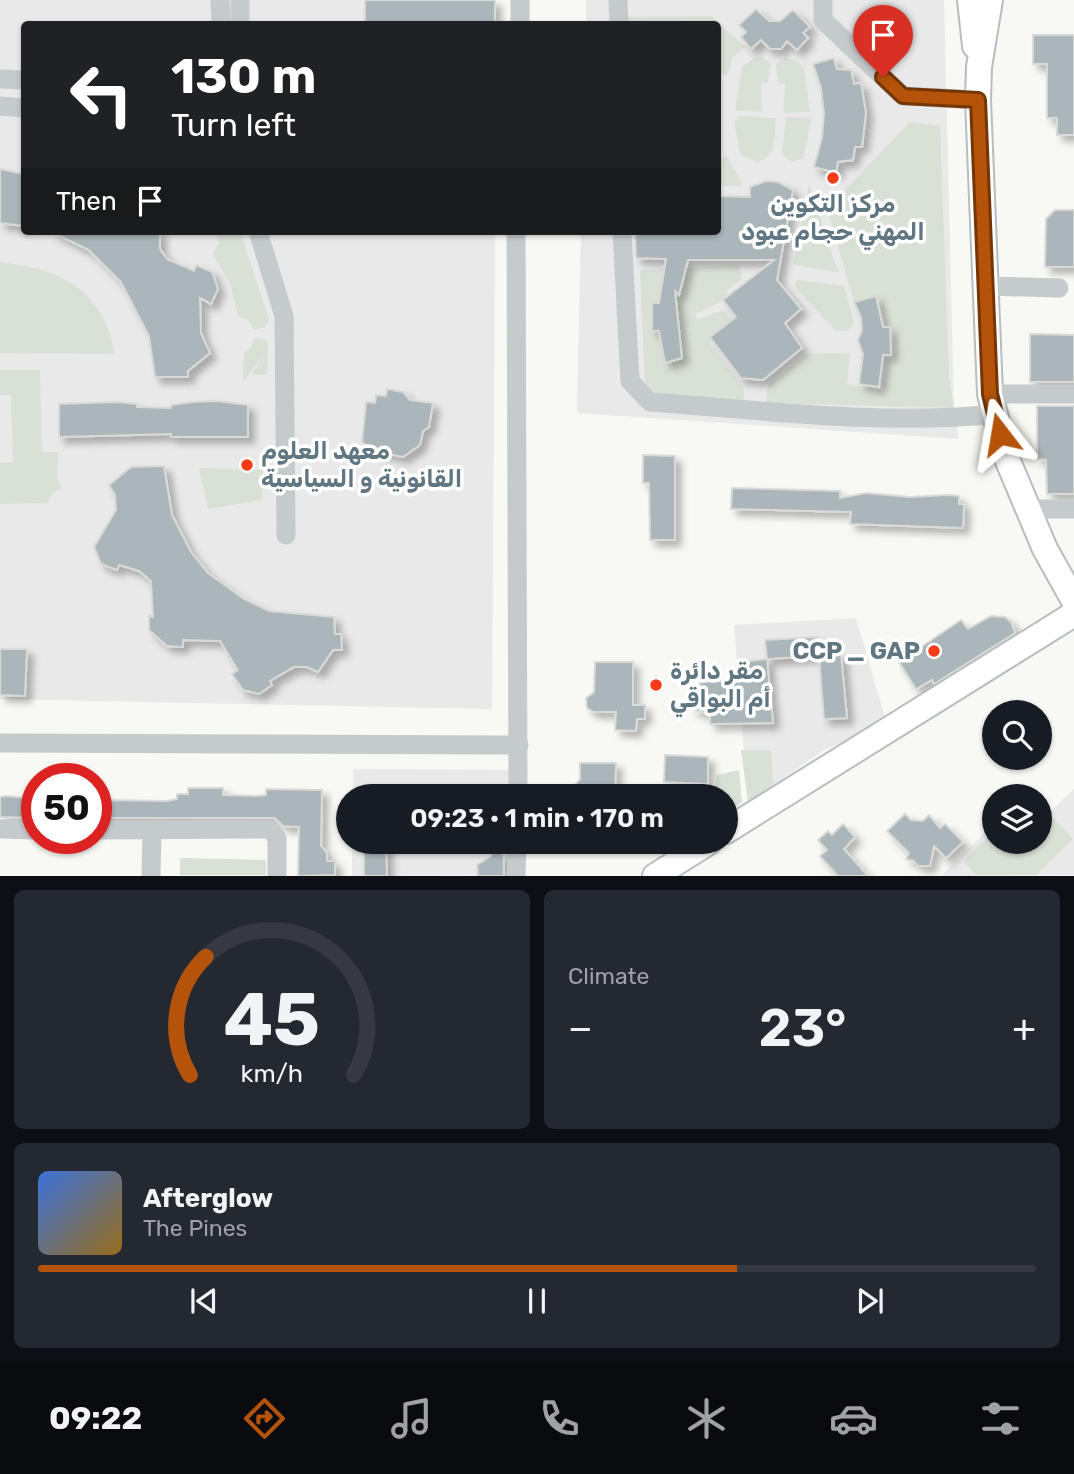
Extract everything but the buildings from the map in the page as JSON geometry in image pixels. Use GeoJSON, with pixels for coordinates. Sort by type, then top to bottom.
{"type":"FeatureCollection","features":[{"type":"Feature","properties":{"kind":"main road"},"geometry":{"type":"LineString","coordinates":[[970,0],[979,68]]}},
{"type":"Feature","properties":{"kind":"main road"},"geometry":{"type":"LineString","coordinates":[[990,0],[979,68],[978,100],[992,404],[1004,454],[1045,549],[1074,601]]}},
{"type":"Feature","properties":{"kind":"main road"},"geometry":{"type":"LineString","coordinates":[[738,824],[1074,614]]}},
{"type":"Feature","properties":{"kind":"main road"},"geometry":{"type":"LineString","coordinates":[[655,876],[690,854]]}},
{"type":"Feature","properties":{"kind":"street"},"geometry":{"type":"LineString","coordinates":[[520,0],[520,21]]}},
{"type":"Feature","properties":{"kind":"street"},"geometry":{"type":"LineString","coordinates":[[618,0],[619,21]]}},
{"type":"Feature","properties":{"kind":"street"},"geometry":{"type":"LineString","coordinates":[[822,0],[823,20],[903,96],[978,100]]}},
{"type":"Feature","properties":{"kind":"street"},"geometry":{"type":"LineString","coordinates":[[0,79],[21,80]]}},
{"type":"Feature","properties":{"kind":"street"},"geometry":{"type":"LineString","coordinates":[[0,106],[21,107]]}},
{"type":"Feature","properties":{"kind":"street"},"geometry":{"type":"LineString","coordinates":[[259,235],[284,316],[286,535]]}},
{"type":"Feature","properties":{"kind":"street"},"geometry":{"type":"LineString","coordinates":[[516,235],[518,784]]}},
{"type":"Feature","properties":{"kind":"street"},"geometry":{"type":"LineString","coordinates":[[622,235],[630,381],[650,402],[955,418],[992,404],[1074,394]]}},
{"type":"Feature","properties":{"kind":"street"},"geometry":{"type":"LineString","coordinates":[[986,286],[1059,288]]}},
{"type":"Feature","properties":{"kind":"street"},"geometry":{"type":"LineString","coordinates":[[1028,509],[1074,509]]}},
{"type":"Feature","properties":{"kind":"street"},"geometry":{"type":"LineString","coordinates":[[0,743],[519,745]]}},
{"type":"Feature","properties":{"kind":"street"},"geometry":{"type":"LineString","coordinates":[[0,829],[21,830]]}},
{"type":"Feature","properties":{"kind":"street"},"geometry":{"type":"LineString","coordinates":[[112,830],[270,830],[277,838],[277,876]]}},
{"type":"Feature","properties":{"kind":"street"},"geometry":{"type":"LineString","coordinates":[[151,876],[152,831]]}},
{"type":"Feature","properties":{"kind":"street"},"geometry":{"type":"LineString","coordinates":[[516,876],[517,854]]}},
{"type":"Feature","properties":{"kind":"shaded area","name":"معهد العلوم القانونية و السياسية"},"geometry":{"type":"Polygon","coordinates":[[[0,0],[365,0],[365,21],[21,21],[21,235],[495,235],[492,709],[0,699],[0,0]]]}},
{"type":"Feature","properties":{"kind":"shaded area","name":"مركز التكوين المهني حجام عبود"},"geometry":{"type":"Polygon","coordinates":[[[586,0],[944,0],[954,412],[959,439],[577,413],[581,235],[721,235],[721,21],[586,21],[586,0]]]}},
{"type":"Feature","properties":{"kind":"shaded area"},"geometry":{"type":"Polygon","coordinates":[[[711,16],[716,21],[628,21],[628,17],[711,16]]]}},
{"type":"Feature","properties":{"kind":"shaded area"},"geometry":{"type":"Polygon","coordinates":[[[721,25],[745,47],[732,58],[728,75],[721,74],[721,25]]]}},
{"type":"Feature","properties":{"kind":"shaded area"},"geometry":{"type":"Polygon","coordinates":[[[762,57],[771,63],[768,82],[761,83],[762,112],[735,110],[742,67],[754,58],[762,57]]]}},
{"type":"Feature","properties":{"kind":"shaded area"},"geometry":{"type":"Polygon","coordinates":[[[785,58],[795,60],[804,67],[810,112],[783,113],[785,84],[778,83],[776,64],[785,58]]]}},
{"type":"Feature","properties":{"kind":"shaded area"},"geometry":{"type":"Polygon","coordinates":[[[738,116],[776,118],[774,145],[769,156],[757,162],[740,154],[734,121],[738,120],[738,116]]]}},
{"type":"Feature","properties":{"kind":"shaded area"},"geometry":{"type":"Polygon","coordinates":[[[786,117],[812,118],[803,158],[793,162],[782,155],[786,117]]]}},
{"type":"Feature","properties":{"kind":"shaded area"},"geometry":{"type":"Polygon","coordinates":[[[910,122],[940,126],[949,377],[954,408],[766,403],[768,385],[807,354],[850,353],[847,384],[883,391],[887,359],[895,359],[894,332],[887,331],[880,300],[858,307],[855,305],[827,208],[910,122]]]}},
{"type":"Feature","properties":{"kind":"shaded area"},"geometry":{"type":"Polygon","coordinates":[[[727,156],[743,186],[721,186],[721,157],[727,156]]]}},
{"type":"Feature","properties":{"kind":"shaded area"},"geometry":{"type":"Polygon","coordinates":[[[809,184],[838,272],[793,265],[809,184]]]}},
{"type":"Feature","properties":{"kind":"shaded area"},"geometry":{"type":"Polygon","coordinates":[[[217,235],[241,235],[269,319],[265,327],[254,330],[248,320],[238,316],[230,284],[213,254],[218,244],[217,235]]]}},
{"type":"Feature","properties":{"kind":"shaded area"},"geometry":{"type":"Polygon","coordinates":[[[0,262],[43,270],[76,286],[100,313],[109,331],[115,354],[0,353],[0,262]]]}},
{"type":"Feature","properties":{"kind":"shaded area"},"geometry":{"type":"Polygon","coordinates":[[[739,265],[742,279],[727,290],[728,298],[695,314],[697,320],[723,310],[735,322],[709,343],[744,388],[744,401],[660,398],[645,382],[640,270],[739,265]]]}},
{"type":"Feature","properties":{"kind":"shaded area"},"geometry":{"type":"Polygon","coordinates":[[[798,280],[844,286],[854,323],[848,330],[836,331],[796,289],[798,280]]]}},
{"type":"Feature","properties":{"kind":"shaded area"},"geometry":{"type":"Polygon","coordinates":[[[254,338],[268,343],[267,375],[252,374],[265,354],[243,382],[244,353],[251,347],[254,338]]]}},
{"type":"Feature","properties":{"kind":"shaded area"},"geometry":{"type":"Polygon","coordinates":[[[0,370],[40,370],[42,452],[58,452],[57,478],[62,488],[52,493],[48,503],[0,504],[0,463],[13,462],[11,395],[0,395],[0,370]]]}},
{"type":"Feature","properties":{"kind":"shaded area"},"geometry":{"type":"Polygon","coordinates":[[[199,468],[263,470],[262,500],[208,509],[199,468]]]}},
{"type":"Feature","properties":{"kind":"shaded area"},"geometry":{"type":"Polygon","coordinates":[[[856,618],[887,725],[826,749],[748,802],[734,625],[856,618]]]}},
{"type":"Feature","properties":{"kind":"shaded area"},"geometry":{"type":"Polygon","coordinates":[[[741,750],[771,750],[773,785],[748,802],[741,750]]]}},
{"type":"Feature","properties":{"kind":"shaded area"},"geometry":{"type":"Polygon","coordinates":[[[353,769],[514,770],[513,784],[353,784],[353,769]]]}},
{"type":"Feature","properties":{"kind":"shaded area"},"geometry":{"type":"Polygon","coordinates":[[[739,770],[742,802],[738,804],[738,784],[716,784],[717,775],[739,770]]]}},
{"type":"Feature","properties":{"kind":"shaded area"},"geometry":{"type":"Polygon","coordinates":[[[1074,789],[1074,875],[941,876],[982,836],[982,854],[1052,854],[1052,810],[1074,789]]]}},
{"type":"Feature","properties":{"kind":"shaded area"},"geometry":{"type":"Polygon","coordinates":[[[1052,817],[1073,839],[1036,875],[976,875],[963,861],[982,843],[982,854],[1052,854],[1052,817]]]}},
{"type":"Feature","properties":{"kind":"shaded area"},"geometry":{"type":"Polygon","coordinates":[[[352,854],[511,854],[511,875],[352,876],[352,854]]]}},
{"type":"Feature","properties":{"kind":"shaded area"},"geometry":{"type":"Polygon","coordinates":[[[180,858],[266,860],[266,875],[180,875],[180,858]]]}},
{"type":"Feature","properties":{"kind":"place","name":"مركز التكوين المهني حجام عبود"},"geometry":{"type":"Point","coordinates":[833,178]}},
{"type":"Feature","properties":{"kind":"place","name":"معهد العلوم القانونية و السياسية"},"geometry":{"type":"Point","coordinates":[247,465]}},
{"type":"Feature","properties":{"kind":"place","name":"CCP _ GAP"},"geometry":{"type":"Point","coordinates":[934,651]}},
{"type":"Feature","properties":{"kind":"place","name":"مقر دائرة أم البواقي"},"geometry":{"type":"Point","coordinates":[656,685]}},
{"type":"Feature","properties":{"kind":"route"},"geometry":{"type":"LineString","coordinates":[[883,77],[903,96],[978,100],[990,394],[1000,434]]}}]}
